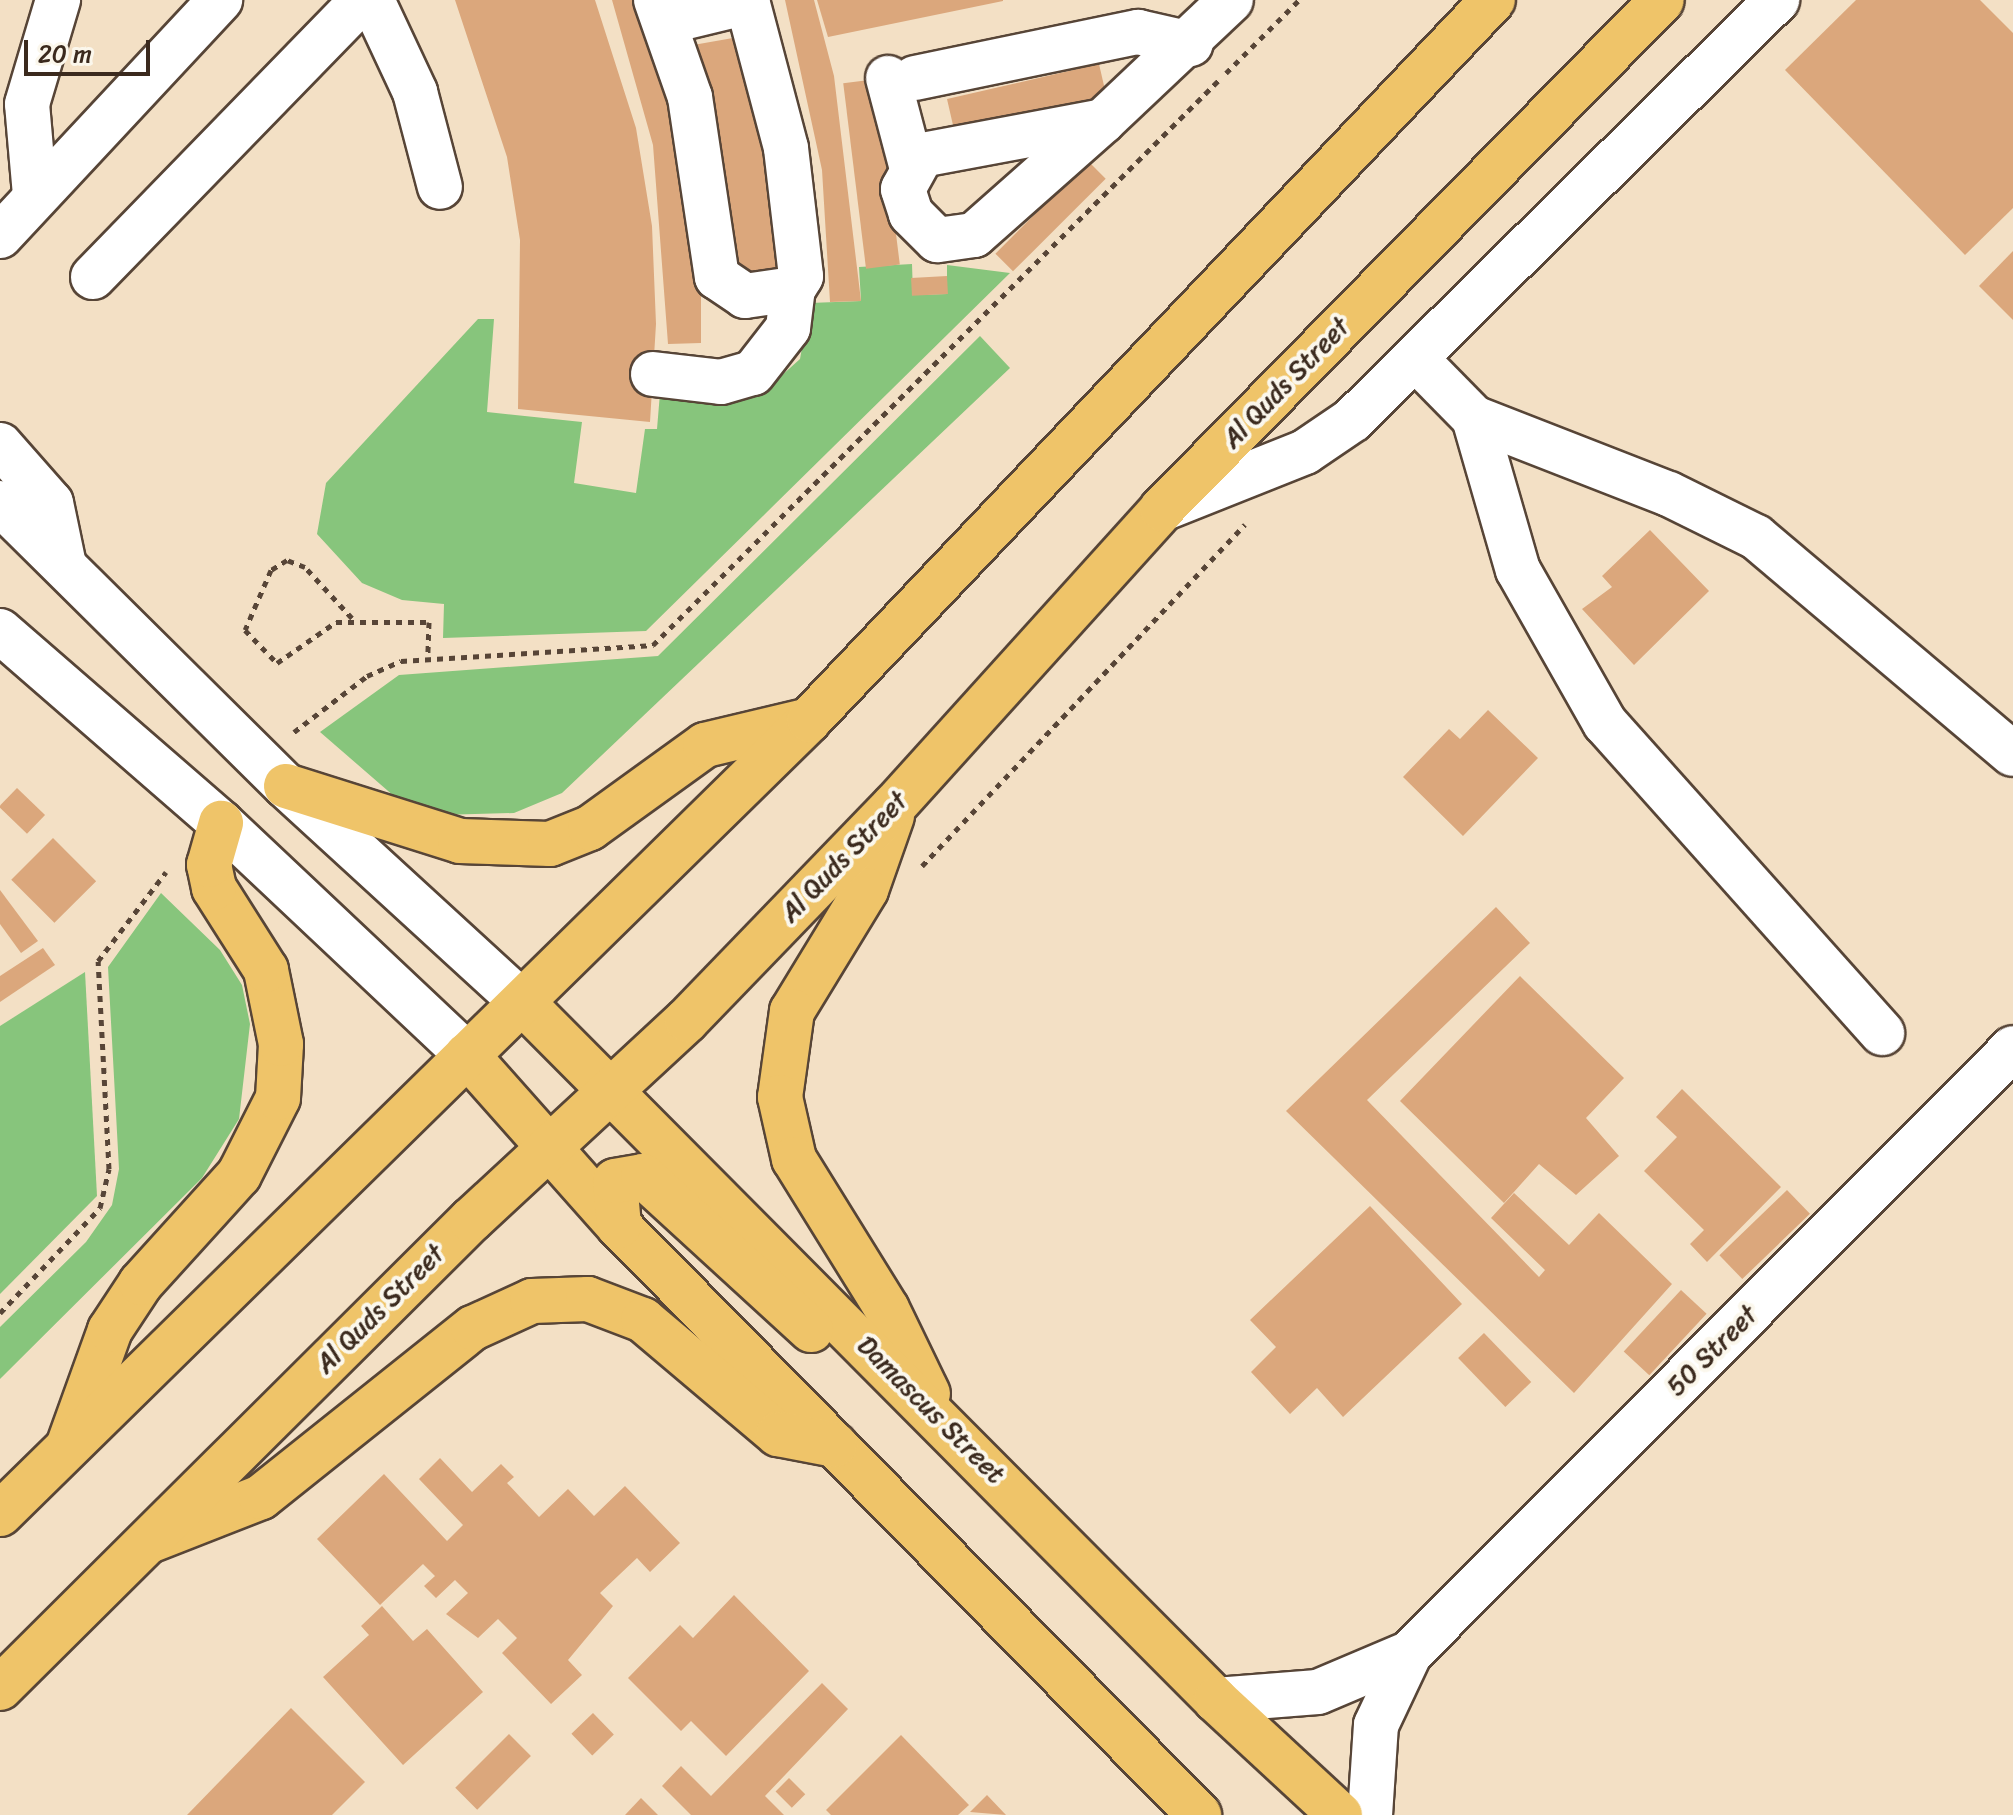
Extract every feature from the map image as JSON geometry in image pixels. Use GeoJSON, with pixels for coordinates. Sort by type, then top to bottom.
{"type":"FeatureCollection","features":[{"type":"Feature","properties":{"kind":"main road"},"geometry":{"type":"LineString","coordinates":[[0,1514],[809,720],[1493,0]]}},
{"type":"Feature","properties":{"kind":"main road","name":"Al Quds Street"},"geometry":{"type":"LineString","coordinates":[[0,1688],[143,1543],[614,1090],[894,806],[1162,509],[1662,0]]}},
{"type":"Feature","properties":{"kind":"main road"},"geometry":{"type":"LineString","coordinates":[[274,772],[460,841],[539,845],[590,828],[705,745],[809,720]]}},
{"type":"Feature","properties":{"kind":"main road"},"geometry":{"type":"LineString","coordinates":[[894,806],[866,890],[792,1011],[780,1097],[794,1159],[887,1309],[921,1400]]}},
{"type":"Feature","properties":{"kind":"main road"},"geometry":{"type":"LineString","coordinates":[[67,1450],[110,1330],[141,1283],[239,1175],[278,1098],[281,1044],[266,970],[214,888],[209,865],[217,820]]}},
{"type":"Feature","properties":{"kind":"main road","name":"Damascus Street"},"geometry":{"type":"LineString","coordinates":[[523,1003],[614,1090],[1216,1700],[1340,1815]]}},
{"type":"Feature","properties":{"kind":"main road"},"geometry":{"type":"LineString","coordinates":[[467,1055],[619,1226],[1199,1815]]}},
{"type":"Feature","properties":{"kind":"main road"},"geometry":{"type":"LineString","coordinates":[[619,1226],[615,1181],[643,1176],[844,1360],[921,1400]]}},
{"type":"Feature","properties":{"kind":"main road"},"geometry":{"type":"LineString","coordinates":[[143,1543],[261,1497],[473,1328],[532,1301],[588,1299],[643,1320],[778,1434],[835,1445]]}},
{"type":"Feature","properties":{"kind":"street"},"geometry":{"type":"LineString","coordinates":[[12,219],[27,104],[58,0]]}},
{"type":"Feature","properties":{"kind":"street"},"geometry":{"type":"LineString","coordinates":[[12,219],[220,0]]}},
{"type":"Feature","properties":{"kind":"street"},"geometry":{"type":"LineString","coordinates":[[93,277],[362,0]]}},
{"type":"Feature","properties":{"kind":"street"},"geometry":{"type":"LineString","coordinates":[[372,0],[415,92],[440,187]]}},
{"type":"Feature","properties":{"kind":"street"},"geometry":{"type":"LineString","coordinates":[[1191,44],[1138,32],[902,78],[911,165],[903,189],[911,214],[921,231],[956,242],[974,235],[1191,44],[1231,0]]}},
{"type":"Feature","properties":{"kind":"street"},"geometry":{"type":"LineString","coordinates":[[1162,509],[1305,452],[1352,420],[1777,0]]}},
{"type":"Feature","properties":{"kind":"street"},"geometry":{"type":"LineString","coordinates":[[653,374],[738,381],[764,360],[776,292],[800,261],[786,148],[748,1],[661,11],[690,97],[717,277],[728,291],[776,292]]}},
{"type":"Feature","properties":{"kind":"street"},"geometry":{"type":"LineString","coordinates":[[0,71],[6,88],[0,128]]}},
{"type":"Feature","properties":{"kind":"street"},"geometry":{"type":"LineString","coordinates":[[911,165],[935,148],[1103,121]]}},
{"type":"Feature","properties":{"kind":"street"},"geometry":{"type":"LineString","coordinates":[[1415,358],[1474,418],[1669,494],[1756,537],[2013,754]]}},
{"type":"Feature","properties":{"kind":"street"},"geometry":{"type":"LineString","coordinates":[[1474,418],[1518,570],[1605,723],[1882,1033]]}},
{"type":"Feature","properties":{"kind":"street"},"geometry":{"type":"LineString","coordinates":[[0,445],[51,503],[64,565]]}},
{"type":"Feature","properties":{"kind":"street"},"geometry":{"type":"LineString","coordinates":[[0,503],[274,772],[523,1003]]}},
{"type":"Feature","properties":{"kind":"street"},"geometry":{"type":"LineString","coordinates":[[0,631],[217,820],[467,1055]]}},
{"type":"Feature","properties":{"kind":"street","name":"50 Street"},"geometry":{"type":"LineString","coordinates":[[1370,1815],[1376,1725],[1410,1653],[2013,1048]]}},
{"type":"Feature","properties":{"kind":"street","name":"50 Street"},"geometry":{"type":"LineString","coordinates":[[1216,1700],[1318,1692],[1410,1653]]}},
{"type":"Feature","properties":{"kind":"path"},"geometry":{"type":"LineString","coordinates":[[274,772],[367,676],[428,657],[653,645],[1299,0]]}},
{"type":"Feature","properties":{"kind":"path"},"geometry":{"type":"LineString","coordinates":[[913,876],[1253,517]]}},
{"type":"Feature","properties":{"kind":"path"},"geometry":{"type":"LineString","coordinates":[[352,618],[305,567],[287,560],[271,570],[245,630],[277,663],[314,631],[352,618],[429,622],[428,657]]}},
{"type":"Feature","properties":{"kind":"path"},"geometry":{"type":"LineString","coordinates":[[0,1313],[100,1208],[109,1169],[98,961],[217,820]]}},
{"type":"Feature","properties":{"kind":"green space"},"geometry":{"type":"Polygon","coordinates":[[[912,264],[913,295],[947,294],[947,265],[1010,273],[646,631],[443,638],[444,604],[402,600],[362,583],[317,534],[326,483],[478,319],[494,319],[487,412],[582,422],[574,483],[636,493],[645,429],[657,429],[660,393],[760,395],[800,359],[810,303],[861,301],[859,267],[912,264]]]}},
{"type":"Feature","properties":{"kind":"green space"},"geometry":{"type":"Polygon","coordinates":[[[980,336],[1010,368],[562,793],[514,813],[440,815],[395,797],[320,732],[399,675],[658,656],[980,336]]]}},
{"type":"Feature","properties":{"kind":"green space"},"geometry":{"type":"Polygon","coordinates":[[[161,893],[220,950],[242,985],[250,1024],[239,1119],[202,1178],[0,1379],[0,1327],[86,1242],[112,1205],[119,1169],[108,967],[161,893]]]}},
{"type":"Feature","properties":{"kind":"green space"},"geometry":{"type":"Polygon","coordinates":[[[85,972],[97,1196],[0,1294],[0,1026],[85,972]]]}},
{"type":"Feature","properties":{"kind":"building"},"geometry":{"type":"Polygon","coordinates":[[[455,0],[595,0],[636,128],[652,226],[656,324],[650,422],[518,409],[520,240],[507,157],[455,0]]]}},
{"type":"Feature","properties":{"kind":"building"},"geometry":{"type":"Polygon","coordinates":[[[612,0],[646,0],[666,62],[701,272],[701,343],[668,344],[653,145],[612,0]]]}},
{"type":"Feature","properties":{"kind":"building"},"geometry":{"type":"Polygon","coordinates":[[[785,0],[814,0],[834,76],[861,301],[830,302],[822,170],[785,0]]]}},
{"type":"Feature","properties":{"kind":"building"},"geometry":{"type":"Polygon","coordinates":[[[817,0],[1003,0],[1003,1],[828,37],[817,0]]]}},
{"type":"Feature","properties":{"kind":"building"},"geometry":{"type":"Polygon","coordinates":[[[1856,0],[1980,0],[2013,33],[2013,208],[1965,255],[1785,70],[1856,0]]]}},
{"type":"Feature","properties":{"kind":"building"},"geometry":{"type":"Polygon","coordinates":[[[750,35],[791,268],[730,279],[689,46],[750,35]]]}},
{"type":"Feature","properties":{"kind":"building"},"geometry":{"type":"Polygon","coordinates":[[[1099,64],[1107,99],[955,134],[947,99],[1099,64]]]}},
{"type":"Feature","properties":{"kind":"building"},"geometry":{"type":"Polygon","coordinates":[[[877,79],[900,265],[866,269],[843,83],[877,79]]]}},
{"type":"Feature","properties":{"kind":"building"},"geometry":{"type":"Polygon","coordinates":[[[1088,161],[1106,179],[1013,271],[995,254],[1088,161]]]}},
{"type":"Feature","properties":{"kind":"building"},"geometry":{"type":"Polygon","coordinates":[[[2013,251],[2013,320],[1979,286],[2013,251]]]}},
{"type":"Feature","properties":{"kind":"building"},"geometry":{"type":"Polygon","coordinates":[[[947,276],[948,294],[912,296],[911,278],[947,276]]]}},
{"type":"Feature","properties":{"kind":"building"},"geometry":{"type":"Polygon","coordinates":[[[1650,530],[1709,591],[1634,665],[1582,609],[1612,587],[1602,576],[1650,530]]]}},
{"type":"Feature","properties":{"kind":"building"},"geometry":{"type":"Polygon","coordinates":[[[1488,710],[1538,758],[1463,836],[1403,777],[1449,729],[1460,739],[1488,710]]]}},
{"type":"Feature","properties":{"kind":"building"},"geometry":{"type":"Polygon","coordinates":[[[17,788],[45,815],[27,834],[0,808],[17,788]]]}},
{"type":"Feature","properties":{"kind":"building"},"geometry":{"type":"Polygon","coordinates":[[[53,838],[96,881],[54,923],[11,880],[53,838]]]}},
{"type":"Feature","properties":{"kind":"building"},"geometry":{"type":"Polygon","coordinates":[[[0,890],[38,941],[21,953],[0,924],[0,890]]]}},
{"type":"Feature","properties":{"kind":"building"},"geometry":{"type":"Polygon","coordinates":[[[1496,907],[1530,943],[1367,1100],[1539,1277],[1545,1270],[1491,1218],[1514,1193],[1569,1245],[1599,1213],[1672,1284],[1574,1393],[1286,1111],[1496,907]]]}},
{"type":"Feature","properties":{"kind":"building"},"geometry":{"type":"Polygon","coordinates":[[[43,948],[55,965],[0,1002],[0,976],[43,948]]]}},
{"type":"Feature","properties":{"kind":"building"},"geometry":{"type":"Polygon","coordinates":[[[1520,976],[1624,1078],[1586,1118],[1619,1156],[1576,1195],[1539,1164],[1504,1203],[1400,1101],[1520,976]]]}},
{"type":"Feature","properties":{"kind":"building"},"geometry":{"type":"Polygon","coordinates":[[[1682,1089],[1781,1187],[1707,1262],[1690,1244],[1704,1230],[1644,1171],[1677,1137],[1656,1117],[1682,1089]]]}},
{"type":"Feature","properties":{"kind":"building"},"geometry":{"type":"Polygon","coordinates":[[[1787,1190],[1810,1214],[1742,1279],[1719,1255],[1787,1190]]]}},
{"type":"Feature","properties":{"kind":"building"},"geometry":{"type":"Polygon","coordinates":[[[1370,1206],[1462,1304],[1343,1417],[1317,1388],[1290,1414],[1251,1372],[1276,1347],[1250,1320],[1370,1206]]]}},
{"type":"Feature","properties":{"kind":"building"},"geometry":{"type":"Polygon","coordinates":[[[1681,1290],[1707,1314],[1649,1375],[1624,1351],[1681,1290]]]}},
{"type":"Feature","properties":{"kind":"building"},"geometry":{"type":"Polygon","coordinates":[[[1484,1333],[1531,1382],[1505,1407],[1458,1358],[1484,1333]]]}},
{"type":"Feature","properties":{"kind":"building"},"geometry":{"type":"Polygon","coordinates":[[[440,1458],[472,1492],[501,1464],[514,1477],[507,1483],[539,1517],[568,1489],[594,1516],[625,1486],[680,1543],[650,1572],[637,1558],[600,1593],[613,1606],[568,1660],[582,1675],[551,1704],[502,1653],[517,1638],[498,1619],[478,1638],[446,1614],[468,1593],[455,1580],[436,1598],[424,1586],[435,1576],[423,1564],[380,1605],[317,1539],[384,1474],[447,1541],[463,1525],[419,1479],[440,1458]]]}},
{"type":"Feature","properties":{"kind":"building"},"geometry":{"type":"Polygon","coordinates":[[[734,1595],[809,1671],[726,1756],[691,1721],[681,1731],[628,1678],[680,1625],[693,1638],[734,1595]]]}},
{"type":"Feature","properties":{"kind":"building"},"geometry":{"type":"Polygon","coordinates":[[[382,1606],[413,1641],[427,1629],[483,1692],[403,1765],[323,1677],[369,1635],[361,1626],[382,1606]]]}},
{"type":"Feature","properties":{"kind":"building"},"geometry":{"type":"Polygon","coordinates":[[[822,1683],[848,1709],[765,1796],[784,1815],[691,1815],[662,1786],[681,1766],[711,1796],[822,1683]]]}},
{"type":"Feature","properties":{"kind":"building"},"geometry":{"type":"Polygon","coordinates":[[[291,1708],[365,1782],[332,1815],[187,1815],[291,1708]]]}},
{"type":"Feature","properties":{"kind":"building"},"geometry":{"type":"Polygon","coordinates":[[[593,1713],[614,1735],[592,1755],[571,1734],[593,1713]]]}},
{"type":"Feature","properties":{"kind":"building"},"geometry":{"type":"Polygon","coordinates":[[[509,1734],[531,1756],[477,1810],[455,1788],[509,1734]]]}},
{"type":"Feature","properties":{"kind":"building"},"geometry":{"type":"Polygon","coordinates":[[[901,1735],[969,1805],[958,1815],[831,1815],[826,1810],[901,1735]]]}},
{"type":"Feature","properties":{"kind":"building"},"geometry":{"type":"Polygon","coordinates":[[[789,1778],[805,1794],[792,1808],[776,1791],[789,1778]]]}},
{"type":"Feature","properties":{"kind":"building"},"geometry":{"type":"Polygon","coordinates":[[[987,1795],[1006,1815],[970,1812],[987,1795]]]}},
{"type":"Feature","properties":{"kind":"building"},"geometry":{"type":"Polygon","coordinates":[[[641,1798],[658,1815],[625,1815],[641,1798]]]}}]}
